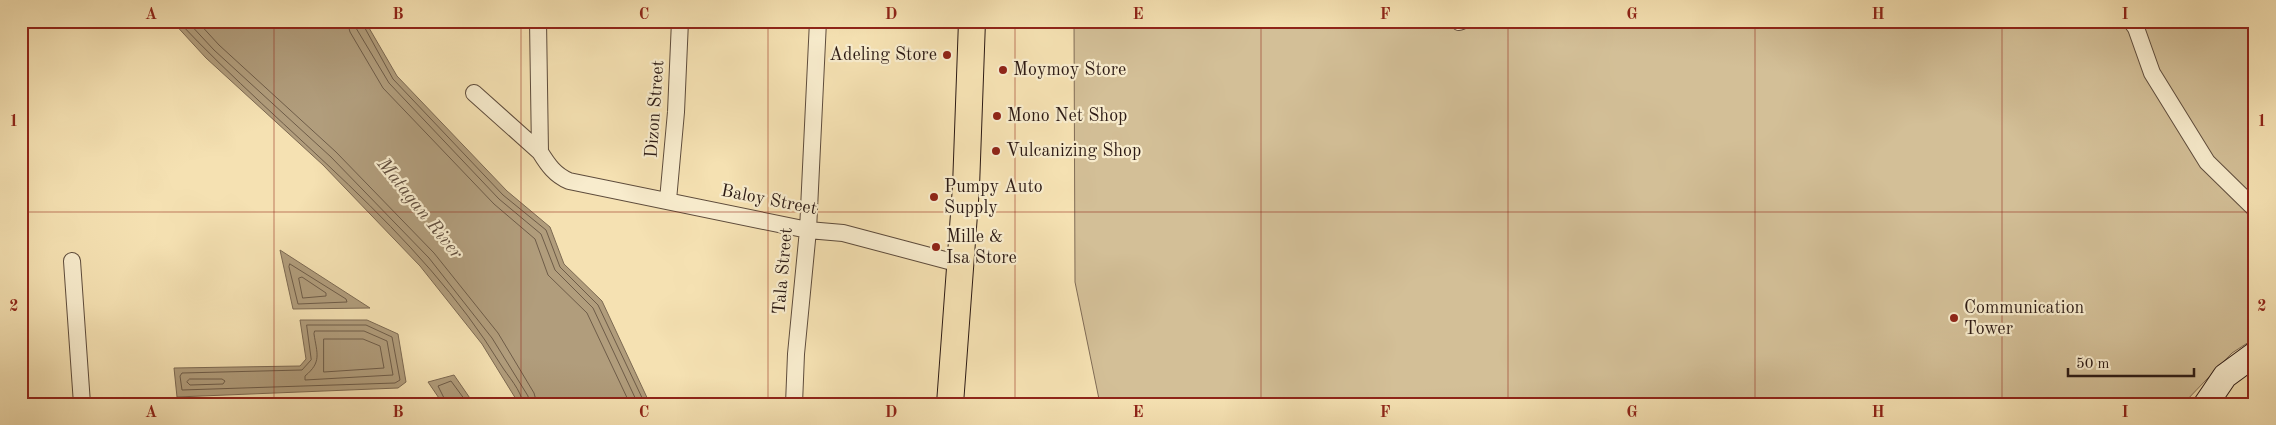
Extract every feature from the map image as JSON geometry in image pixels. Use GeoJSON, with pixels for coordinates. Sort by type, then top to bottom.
{"type":"FeatureCollection","features":[{"type":"Feature","properties":{"kind":"main road"},"geometry":{"type":"LineString","coordinates":[[950,404],[960,264],[972,21]]}},
{"type":"Feature","properties":{"kind":"main road"},"geometry":{"type":"LineString","coordinates":[[2206,404],[2225,376],[2255,354]]}},
{"type":"Feature","properties":{"kind":"street"},"geometry":{"type":"LineString","coordinates":[[538,21],[540,152]]}},
{"type":"Feature","properties":{"kind":"street","name":"Dizon Street"},"geometry":{"type":"LineString","coordinates":[[668,200],[676,112],[680,21]]}},
{"type":"Feature","properties":{"kind":"street","name":"Tala Street"},"geometry":{"type":"LineString","coordinates":[[794,404],[796,354],[808,230],[818,21]]}},
{"type":"Feature","properties":{"kind":"street"},"geometry":{"type":"LineString","coordinates":[[2131,21],[2136,28],[2152,73],[2207,162],[2255,209]]}},
{"type":"Feature","properties":{"kind":"street"},"geometry":{"type":"LineString","coordinates":[[474,93],[540,152]]}},
{"type":"Feature","properties":{"kind":"street","name":"Baloy Street"},"geometry":{"type":"LineString","coordinates":[[540,152],[554,172],[569,181],[808,230],[844,233],[960,264]]}},
{"type":"Feature","properties":{"kind":"street"},"geometry":{"type":"LineString","coordinates":[[72,261],[82,404]]}},
{"type":"Feature","properties":{"kind":"shaded area"},"geometry":{"type":"Polygon","coordinates":[[[1074,21],[2255,21],[2255,338],[2232,353],[2183,404],[1100,404],[1075,282],[1074,21]]]}},
{"type":"Feature","properties":{"kind":"water","name":"Matagan River"},"geometry":{"type":"Polygon","coordinates":[[[172,21],[365,21],[397,76],[507,191],[550,227],[564,264],[602,301],[650,404],[519,404],[482,344],[420,266],[323,165],[206,58],[172,21]]]}},
{"type":"Feature","properties":{"kind":"water"},"geometry":{"type":"Polygon","coordinates":[[[280,250],[370,308],[293,309],[280,250]]]}},
{"type":"Feature","properties":{"kind":"water"},"geometry":{"type":"Polygon","coordinates":[[[300,320],[367,320],[398,334],[406,382],[398,388],[177,397],[174,368],[300,366],[306,359],[300,320]]]}},
{"type":"Feature","properties":{"kind":"water"},"geometry":{"type":"Polygon","coordinates":[[[454,375],[474,404],[443,404],[428,382],[454,375]]]}},
{"type":"Feature","properties":{"kind":"place","name":"Adeling Store"},"geometry":{"type":"Point","coordinates":[947,55]}},
{"type":"Feature","properties":{"kind":"place","name":"Moymoy Store"},"geometry":{"type":"Point","coordinates":[1003,70]}},
{"type":"Feature","properties":{"kind":"place","name":"Mono Net Shop"},"geometry":{"type":"Point","coordinates":[997,116]}},
{"type":"Feature","properties":{"kind":"place","name":"Vulcanizing Shop"},"geometry":{"type":"Point","coordinates":[996,151]}},
{"type":"Feature","properties":{"kind":"place","name":"Pumpy Auto Supply"},"geometry":{"type":"Point","coordinates":[934,197]}},
{"type":"Feature","properties":{"kind":"place","name":"Mille & Isa Store"},"geometry":{"type":"Point","coordinates":[936,247]}},
{"type":"Feature","properties":{"kind":"place","name":"Communication Tower"},"geometry":{"type":"Point","coordinates":[1954,318]}}]}
